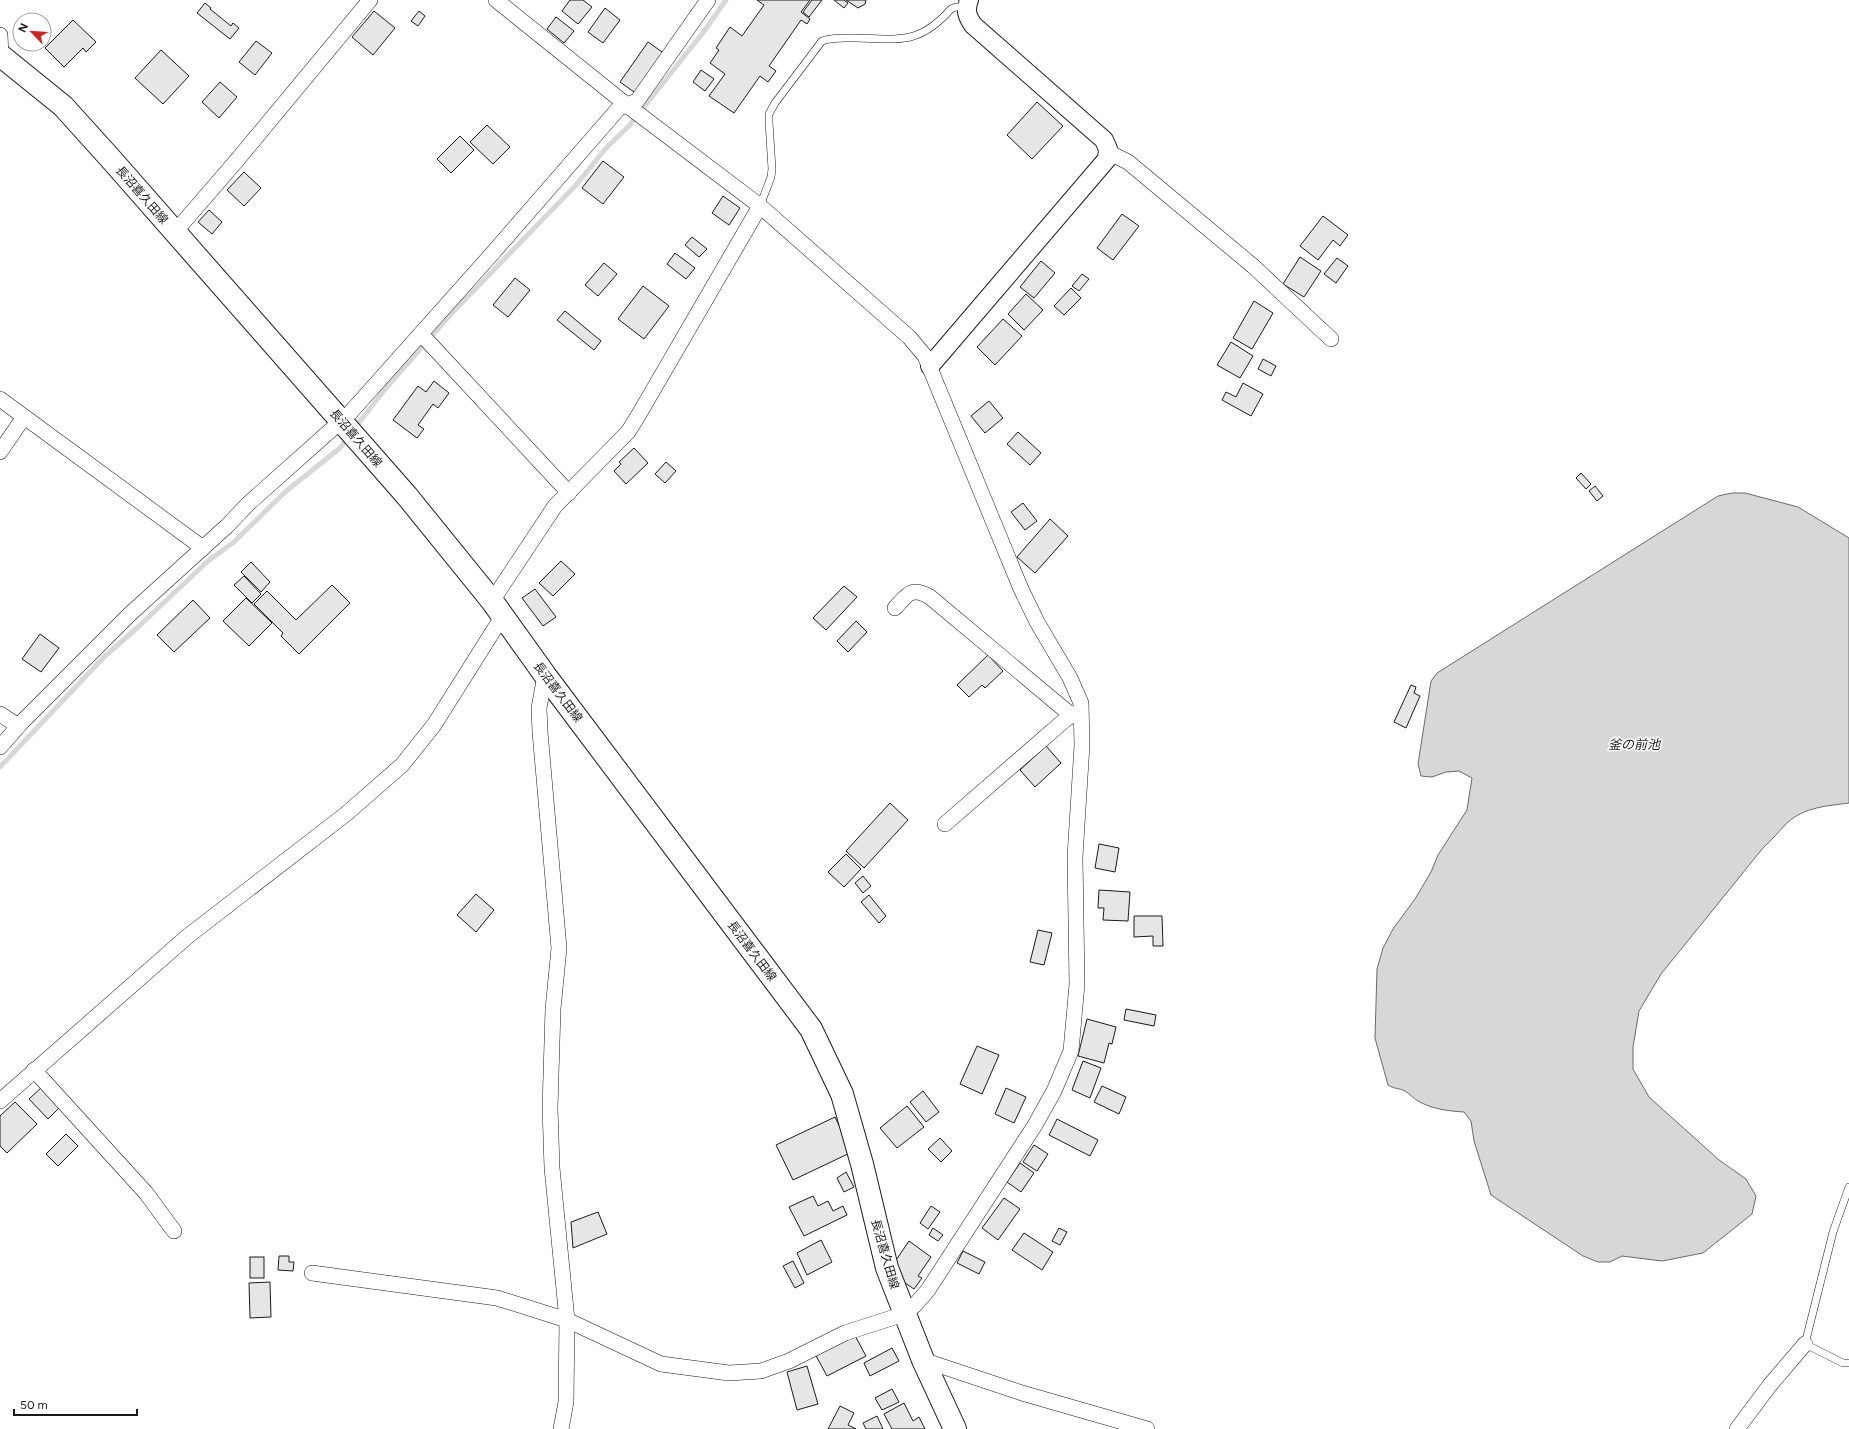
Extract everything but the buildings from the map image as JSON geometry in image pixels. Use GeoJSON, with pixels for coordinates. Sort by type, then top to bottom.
{"type":"FeatureCollection","features":[{"type":"Feature","properties":{"kind":"main road","name":"長沼喜久田線"},"geometry":{"type":"LineString","coordinates":[[0,49],[63,106],[407,496],[497,609],[811,1029],[842,1094],[862,1164],[887,1268],[923,1360],[955,1429]]}},
{"type":"Feature","properties":{"kind":"street"},"geometry":{"type":"LineString","coordinates":[[175,232],[370,0]]}},
{"type":"Feature","properties":{"kind":"street"},"geometry":{"type":"LineString","coordinates":[[496,0],[628,106],[760,206],[909,337],[925,356],[1018,583],[1037,622],[1070,678],[1081,704],[1076,713],[945,824]]}},
{"type":"Feature","properties":{"kind":"street"},"geometry":{"type":"LineString","coordinates":[[0,747],[18,726],[130,614],[227,526],[248,504],[350,413],[619,108],[628,106],[637,101],[708,0]]}},
{"type":"Feature","properties":{"kind":"street"},"geometry":{"type":"LineString","coordinates":[[930,366],[1107,159],[1108,152],[1104,140],[973,25],[966,15],[967,4]]}},
{"type":"Feature","properties":{"kind":"street"},"geometry":{"type":"LineString","coordinates":[[1108,152],[1128,162],[1253,266],[1331,339]]}},
{"type":"Feature","properties":{"kind":"street"},"geometry":{"type":"LineString","coordinates":[[0,1101],[188,936],[303,849],[402,765],[434,724],[547,516],[628,432],[760,206]]}},
{"type":"Feature","properties":{"kind":"street"},"geometry":{"type":"LineString","coordinates":[[421,334],[569,493]]}},
{"type":"Feature","properties":{"kind":"street"},"geometry":{"type":"LineString","coordinates":[[0,399],[203,548]]}},
{"type":"Feature","properties":{"kind":"street"},"geometry":{"type":"LineString","coordinates":[[0,452],[24,417]]}},
{"type":"Feature","properties":{"kind":"street"},"geometry":{"type":"LineString","coordinates":[[312,1273],[497,1298],[567,1320],[662,1364],[729,1373],[761,1371],[789,1362],[845,1333],[904,1314],[915,1305],[928,1290],[1035,1125],[1067,1065],[1071,1051],[1077,984],[1074,857],[1082,745],[1076,713],[930,597],[921,592],[909,593],[894,608]]}},
{"type":"Feature","properties":{"kind":"street"},"geometry":{"type":"LineString","coordinates":[[545,675],[539,708],[539,724],[559,948],[552,1037],[550,1108],[552,1168],[567,1320],[566,1402],[561,1429]]}},
{"type":"Feature","properties":{"kind":"street"},"geometry":{"type":"LineString","coordinates":[[0,714],[18,726]]}},
{"type":"Feature","properties":{"kind":"street"},"geometry":{"type":"LineString","coordinates":[[34,1070],[146,1193],[174,1231]]}},
{"type":"Feature","properties":{"kind":"street"},"geometry":{"type":"LineString","coordinates":[[1737,1429],[1770,1385],[1805,1344]]}},
{"type":"Feature","properties":{"kind":"street"},"geometry":{"type":"LineString","coordinates":[[923,1360],[1022,1393],[1147,1429]]}},
{"type":"Feature","properties":{"kind":"lane"},"geometry":{"type":"LineString","coordinates":[[760,206],[771,177],[772,169],[769,114],[822,41],[835,37],[911,38],[921,34],[951,9],[967,4]]}},
{"type":"Feature","properties":{"kind":"lane"},"geometry":{"type":"LineString","coordinates":[[1849,1187],[1833,1232],[1805,1344],[1843,1363],[1849,1362]]}},
{"type":"Feature","properties":{"kind":"water","name":"釜の前池"},"geometry":{"type":"Polygon","coordinates":[[[1732,493],[1745,493],[1798,507],[1849,538],[1849,803],[1824,806],[1808,810],[1787,823],[1763,848],[1661,974],[1639,1011],[1633,1047],[1633,1069],[1649,1097],[1719,1160],[1746,1179],[1756,1196],[1752,1214],[1703,1253],[1662,1261],[1622,1256],[1610,1262],[1598,1262],[1583,1256],[1491,1195],[1474,1141],[1471,1121],[1464,1112],[1434,1108],[1418,1101],[1401,1089],[1388,1085],[1375,1038],[1377,969],[1383,948],[1393,929],[1415,899],[1431,872],[1438,855],[1467,810],[1472,778],[1459,771],[1446,772],[1432,777],[1421,776],[1418,764],[1431,681],[1437,673],[1718,496],[1732,493]]]}},
{"type":"Feature","properties":{"kind":"waterway"},"geometry":{"type":"LineString","coordinates":[[354,429],[386,388],[451,314],[576,185],[607,147],[629,126],[705,30],[726,0]]}},
{"type":"Feature","properties":{"kind":"waterway"},"geometry":{"type":"LineString","coordinates":[[0,767],[105,656],[208,561],[234,542],[285,492],[340,448],[348,437]]}}]}
